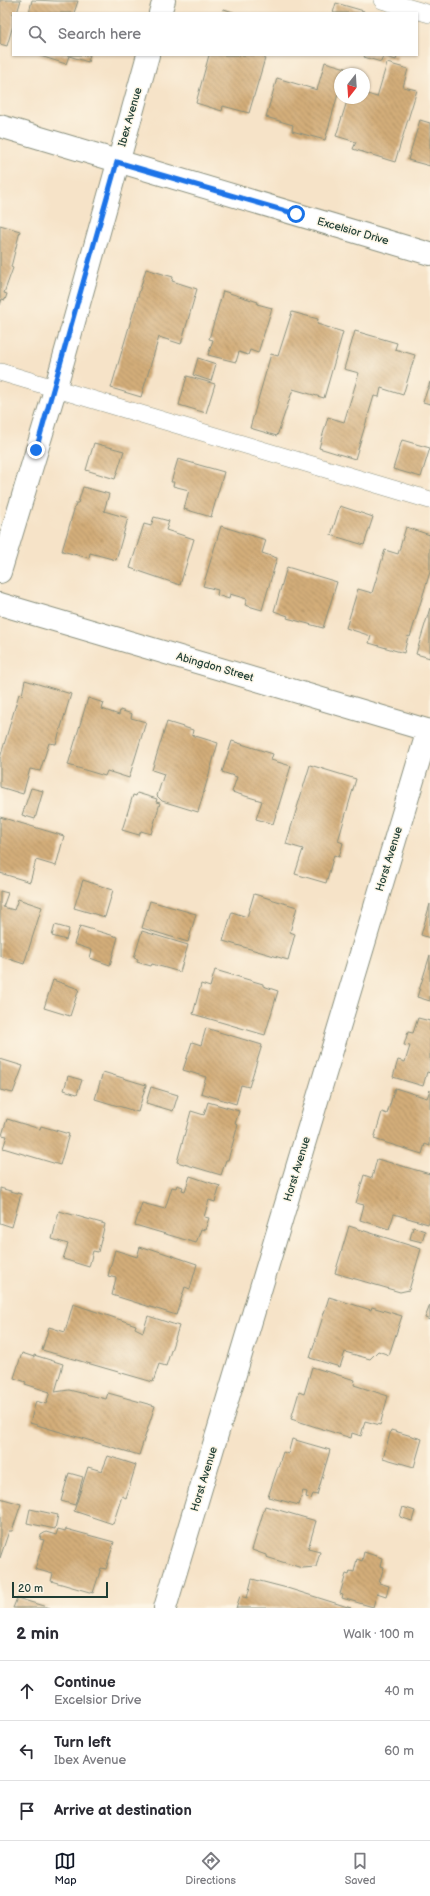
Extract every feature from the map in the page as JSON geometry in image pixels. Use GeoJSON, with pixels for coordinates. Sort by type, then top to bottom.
{"type":"FeatureCollection","features":[{"type":"Feature","properties":{"kind":"street"},"geometry":{"type":"LineString","coordinates":[[160,12],[164,0]]}},
{"type":"Feature","properties":{"kind":"street","name":"Ibex Avenue"},"geometry":{"type":"LineString","coordinates":[[0,572],[54,390],[148,56]]}},
{"type":"Feature","properties":{"kind":"street","name":"Excelsior Drive"},"geometry":{"type":"LineString","coordinates":[[0,126],[430,254]]}},
{"type":"Feature","properties":{"kind":"street","name":"Abingdon Street"},"geometry":{"type":"LineString","coordinates":[[0,604],[429,730]]}},
{"type":"Feature","properties":{"kind":"street","name":"Horst Avenue"},"geometry":{"type":"LineString","coordinates":[[165,1608],[429,730]]}},
{"type":"Feature","properties":{"kind":"lane"},"geometry":{"type":"LineString","coordinates":[[382,0],[430,14]]}},
{"type":"Feature","properties":{"kind":"lane"},"geometry":{"type":"LineString","coordinates":[[0,372],[54,390],[430,500]]}},
{"type":"Feature","properties":{"kind":"building"},"geometry":{"type":"Polygon","coordinates":[[[0,0],[21,0],[17,12],[12,12],[12,28],[7,46],[0,44],[0,0]]]}},
{"type":"Feature","properties":{"kind":"building"},"geometry":{"type":"Polygon","coordinates":[[[32,0],[78,1],[74,12],[29,12],[32,0]]]}},
{"type":"Feature","properties":{"kind":"building"},"geometry":{"type":"Polygon","coordinates":[[[336,3],[364,11],[364,12],[333,12],[336,3]]]}},
{"type":"Feature","properties":{"kind":"building"},"geometry":{"type":"Polygon","coordinates":[[[224,9],[233,12],[223,12],[224,9]]]}},
{"type":"Feature","properties":{"kind":"building"},"geometry":{"type":"Polygon","coordinates":[[[40,56],[69,56],[66,64],[40,56]]]}},
{"type":"Feature","properties":{"kind":"building"},"geometry":{"type":"Polygon","coordinates":[[[69,56],[90,56],[88,62],[69,56]]]}},
{"type":"Feature","properties":{"kind":"building"},"geometry":{"type":"Polygon","coordinates":[[[209,56],[266,56],[249,113],[223,106],[222,111],[196,103],[209,56]]]}},
{"type":"Feature","properties":{"kind":"building"},"geometry":{"type":"Polygon","coordinates":[[[364,56],[383,56],[381,62],[364,56]]]}},
{"type":"Feature","properties":{"kind":"building"},"geometry":{"type":"Polygon","coordinates":[[[383,56],[398,56],[396,60],[383,56]]]}},
{"type":"Feature","properties":{"kind":"building"},"geometry":{"type":"Polygon","coordinates":[[[325,62],[346,68],[334,68],[335,104],[325,140],[292,131],[293,125],[266,117],[277,78],[317,90],[325,62]]]}},
{"type":"Feature","properties":{"kind":"building"},"geometry":{"type":"Polygon","coordinates":[[[387,63],[408,69],[403,87],[417,90],[395,162],[353,149],[356,142],[336,136],[346,104],[370,104],[370,95],[377,97],[387,63]]]}},
{"type":"Feature","properties":{"kind":"building"},"geometry":{"type":"Polygon","coordinates":[[[420,120],[430,123],[430,166],[408,160],[420,120]]]}},
{"type":"Feature","properties":{"kind":"building"},"geometry":{"type":"Polygon","coordinates":[[[0,225],[20,231],[11,267],[13,268],[4,293],[7,294],[5,300],[2,299],[0,305],[0,225]]]}},
{"type":"Feature","properties":{"kind":"building"},"geometry":{"type":"Polygon","coordinates":[[[146,269],[173,277],[172,281],[197,289],[181,344],[159,337],[141,397],[111,388],[146,269]]]}},
{"type":"Feature","properties":{"kind":"building"},"geometry":{"type":"Polygon","coordinates":[[[223,291],[272,308],[258,353],[250,350],[248,355],[239,352],[236,362],[208,355],[213,340],[209,339],[223,291]]]}},
{"type":"Feature","properties":{"kind":"building"},"geometry":{"type":"Polygon","coordinates":[[[292,312],[318,319],[317,324],[343,332],[324,398],[293,389],[277,436],[250,428],[271,354],[278,356],[292,312]]]}},
{"type":"Feature","properties":{"kind":"building"},"geometry":{"type":"Polygon","coordinates":[[[355,331],[397,343],[395,349],[415,355],[403,395],[381,388],[379,397],[374,396],[355,459],[319,448],[328,417],[344,422],[359,373],[344,369],[355,331]]]}},
{"type":"Feature","properties":{"kind":"building"},"geometry":{"type":"Polygon","coordinates":[[[198,358],[216,364],[211,381],[193,375],[198,358]]]}},
{"type":"Feature","properties":{"kind":"building"},"geometry":{"type":"Polygon","coordinates":[[[187,376],[215,384],[206,413],[179,405],[187,376]]]}},
{"type":"Feature","properties":{"kind":"building"},"geometry":{"type":"Polygon","coordinates":[[[430,382],[430,404],[423,402],[430,382]]]}},
{"type":"Feature","properties":{"kind":"building"},"geometry":{"type":"Polygon","coordinates":[[[402,440],[430,448],[421,477],[393,469],[402,440]]]}},
{"type":"Feature","properties":{"kind":"building"},"geometry":{"type":"Polygon","coordinates":[[[94,443],[124,451],[115,479],[86,470],[94,443]]]}},
{"type":"Feature","properties":{"kind":"building"},"geometry":{"type":"Polygon","coordinates":[[[178,459],[224,472],[211,517],[184,509],[189,490],[173,486],[174,482],[171,482],[178,459]]]}},
{"type":"Feature","properties":{"kind":"building"},"geometry":{"type":"Polygon","coordinates":[[[83,487],[109,494],[104,511],[128,518],[116,560],[90,553],[89,558],[62,551],[76,503],[78,503],[83,487]]]}},
{"type":"Feature","properties":{"kind":"building"},"geometry":{"type":"Polygon","coordinates":[[[340,506],[373,517],[364,545],[331,535],[340,506]]]}},
{"type":"Feature","properties":{"kind":"building"},"geometry":{"type":"Polygon","coordinates":[[[154,517],[169,521],[166,530],[194,539],[180,585],[130,568],[144,524],[151,526],[154,517]]]}},
{"type":"Feature","properties":{"kind":"building"},"geometry":{"type":"Polygon","coordinates":[[[221,526],[266,540],[262,553],[277,558],[262,610],[245,605],[247,599],[230,594],[229,599],[217,595],[218,590],[203,586],[221,526]]]}},
{"type":"Feature","properties":{"kind":"building"},"geometry":{"type":"Polygon","coordinates":[[[406,527],[430,535],[430,572],[410,637],[408,636],[404,653],[369,643],[371,636],[346,628],[358,589],[372,593],[385,550],[398,554],[406,527]]]}},
{"type":"Feature","properties":{"kind":"building"},"geometry":{"type":"Polygon","coordinates":[[[287,567],[337,582],[323,628],[287,618],[288,616],[274,611],[287,567]]]}},
{"type":"Feature","properties":{"kind":"building"},"geometry":{"type":"Polygon","coordinates":[[[430,608],[430,658],[416,654],[430,608]]]}},
{"type":"Feature","properties":{"kind":"building"},"geometry":{"type":"Polygon","coordinates":[[[25,680],[71,694],[56,744],[49,743],[40,771],[30,769],[23,794],[0,787],[0,758],[19,694],[22,695],[25,680]]]}},
{"type":"Feature","properties":{"kind":"building"},"geometry":{"type":"Polygon","coordinates":[[[88,698],[104,703],[102,709],[119,715],[120,710],[132,714],[131,718],[146,722],[129,778],[107,771],[105,776],[68,765],[88,698]]]}},
{"type":"Feature","properties":{"kind":"building"},"geometry":{"type":"Polygon","coordinates":[[[167,722],[193,730],[192,735],[218,743],[198,812],[162,801],[157,796],[164,774],[152,770],[167,722]]]}},
{"type":"Feature","properties":{"kind":"building"},"geometry":{"type":"Polygon","coordinates":[[[232,741],[273,754],[271,760],[291,766],[273,824],[256,819],[262,801],[232,792],[237,777],[222,772],[232,741]]]}},
{"type":"Feature","properties":{"kind":"building"},"geometry":{"type":"Polygon","coordinates":[[[310,765],[356,779],[338,841],[343,843],[339,857],[334,855],[326,883],[295,874],[303,849],[286,844],[310,765]]]}},
{"type":"Feature","properties":{"kind":"building"},"geometry":{"type":"Polygon","coordinates":[[[31,788],[43,791],[35,819],[22,815],[31,788]]]}},
{"type":"Feature","properties":{"kind":"building"},"geometry":{"type":"Polygon","coordinates":[[[137,793],[157,799],[156,802],[160,803],[151,834],[141,831],[139,835],[122,830],[133,795],[136,796],[137,793]]]}},
{"type":"Feature","properties":{"kind":"building"},"geometry":{"type":"Polygon","coordinates":[[[0,817],[64,836],[56,866],[36,860],[30,882],[0,873],[0,817]]]}},
{"type":"Feature","properties":{"kind":"building"},"geometry":{"type":"Polygon","coordinates":[[[83,880],[113,890],[105,917],[74,908],[83,880]]]}},
{"type":"Feature","properties":{"kind":"building"},"geometry":{"type":"Polygon","coordinates":[[[0,891],[8,893],[3,907],[14,910],[18,899],[42,907],[24,964],[0,956],[0,891]]]}},
{"type":"Feature","properties":{"kind":"building"},"geometry":{"type":"Polygon","coordinates":[[[254,894],[297,907],[290,932],[295,934],[288,960],[223,941],[232,912],[247,917],[254,894]]]}},
{"type":"Feature","properties":{"kind":"building"},"geometry":{"type":"Polygon","coordinates":[[[150,901],[196,914],[188,942],[142,928],[150,901]]]}},
{"type":"Feature","properties":{"kind":"building"},"geometry":{"type":"Polygon","coordinates":[[[430,904],[430,938],[421,935],[430,904]]]}},
{"type":"Feature","properties":{"kind":"building"},"geometry":{"type":"Polygon","coordinates":[[[55,925],[69,929],[66,940],[52,936],[55,925]]]}},
{"type":"Feature","properties":{"kind":"building"},"geometry":{"type":"Polygon","coordinates":[[[80,926],[118,937],[110,965],[90,958],[92,950],[74,944],[80,926]]]}},
{"type":"Feature","properties":{"kind":"building"},"geometry":{"type":"Polygon","coordinates":[[[142,931],[188,945],[180,972],[152,964],[151,966],[137,962],[138,959],[134,958],[142,931]]]}},
{"type":"Feature","properties":{"kind":"building"},"geometry":{"type":"Polygon","coordinates":[[[430,955],[430,1001],[417,997],[430,955]]]}},
{"type":"Feature","properties":{"kind":"building"},"geometry":{"type":"Polygon","coordinates":[[[215,970],[263,984],[263,986],[278,991],[265,1035],[193,1014],[201,984],[210,987],[215,970]]]}},
{"type":"Feature","properties":{"kind":"building"},"geometry":{"type":"Polygon","coordinates":[[[53,980],[79,989],[70,1016],[44,1008],[53,980]]]}},
{"type":"Feature","properties":{"kind":"building"},"geometry":{"type":"Polygon","coordinates":[[[418,1018],[430,1021],[430,1073],[427,1072],[423,1086],[393,1077],[398,1060],[405,1062],[410,1046],[404,1045],[408,1032],[413,1033],[418,1018]]]}},
{"type":"Feature","properties":{"kind":"building"},"geometry":{"type":"Polygon","coordinates":[[[206,1028],[262,1045],[249,1087],[241,1085],[236,1104],[201,1093],[206,1077],[183,1070],[192,1042],[201,1045],[206,1028]]]}},
{"type":"Feature","properties":{"kind":"building"},"geometry":{"type":"Polygon","coordinates":[[[0,1059],[23,1066],[13,1093],[0,1090],[0,1059]]]}},
{"type":"Feature","properties":{"kind":"building"},"geometry":{"type":"Polygon","coordinates":[[[103,1072],[146,1085],[138,1112],[95,1099],[103,1072]]]}},
{"type":"Feature","properties":{"kind":"building"},"geometry":{"type":"Polygon","coordinates":[[[68,1076],[82,1080],[77,1094],[64,1090],[68,1076]]]}},
{"type":"Feature","properties":{"kind":"building"},"geometry":{"type":"Polygon","coordinates":[[[151,1087],[178,1095],[173,1111],[146,1103],[151,1087]]]}},
{"type":"Feature","properties":{"kind":"building"},"geometry":{"type":"Polygon","coordinates":[[[395,1088],[427,1098],[430,1090],[430,1146],[425,1144],[422,1154],[374,1139],[382,1112],[387,1114],[395,1088]]]}},
{"type":"Feature","properties":{"kind":"building"},"geometry":{"type":"Polygon","coordinates":[[[208,1102],[239,1111],[235,1124],[238,1125],[228,1160],[226,1160],[221,1175],[177,1162],[191,1111],[204,1115],[208,1102]]]}},
{"type":"Feature","properties":{"kind":"building"},"geometry":{"type":"Polygon","coordinates":[[[7,1119],[40,1129],[41,1126],[69,1134],[60,1165],[3,1148],[7,1136],[2,1135],[7,1119]]]}},
{"type":"Feature","properties":{"kind":"building"},"geometry":{"type":"Polygon","coordinates":[[[377,1159],[430,1174],[430,1219],[428,1224],[394,1214],[389,1229],[360,1220],[364,1205],[356,1203],[364,1175],[372,1178],[377,1159]]]}},
{"type":"Feature","properties":{"kind":"building"},"geometry":{"type":"Polygon","coordinates":[[[190,1176],[220,1186],[215,1202],[209,1200],[204,1217],[209,1218],[205,1230],[201,1229],[196,1243],[135,1225],[142,1203],[165,1209],[172,1187],[176,1188],[177,1185],[183,1187],[182,1190],[185,1191],[190,1176]]]}},
{"type":"Feature","properties":{"kind":"building"},"geometry":{"type":"Polygon","coordinates":[[[0,1188],[21,1194],[12,1227],[0,1223],[0,1188]]]}},
{"type":"Feature","properties":{"kind":"building"},"geometry":{"type":"Polygon","coordinates":[[[59,1211],[105,1224],[98,1252],[93,1251],[89,1267],[63,1259],[68,1244],[52,1239],[59,1211]]]}},
{"type":"Feature","properties":{"kind":"building"},"geometry":{"type":"Polygon","coordinates":[[[349,1226],[421,1249],[409,1290],[400,1292],[335,1273],[349,1226]]]}},
{"type":"Feature","properties":{"kind":"building"},"geometry":{"type":"Polygon","coordinates":[[[413,1227],[425,1231],[422,1242],[410,1239],[413,1227]]]}},
{"type":"Feature","properties":{"kind":"building"},"geometry":{"type":"Polygon","coordinates":[[[140,1247],[149,1250],[149,1248],[197,1264],[190,1289],[185,1287],[176,1315],[112,1295],[116,1278],[108,1276],[115,1250],[137,1257],[140,1247]]]}},
{"type":"Feature","properties":{"kind":"building"},"geometry":{"type":"Polygon","coordinates":[[[329,1297],[371,1310],[372,1307],[402,1316],[389,1355],[378,1351],[370,1359],[345,1352],[340,1367],[310,1358],[329,1297]]]}},
{"type":"Feature","properties":{"kind":"building"},"geometry":{"type":"Polygon","coordinates":[[[73,1304],[136,1325],[135,1328],[143,1332],[148,1316],[179,1326],[166,1366],[159,1364],[153,1382],[42,1350],[49,1327],[65,1332],[73,1304]]]}},
{"type":"Feature","properties":{"kind":"building"},"geometry":{"type":"Polygon","coordinates":[[[430,1305],[430,1320],[425,1318],[430,1305]]]}},
{"type":"Feature","properties":{"kind":"building"},"geometry":{"type":"Polygon","coordinates":[[[22,1353],[63,1364],[55,1392],[69,1390],[106,1399],[108,1393],[155,1406],[139,1455],[30,1423],[36,1401],[46,1404],[50,1392],[25,1384],[26,1382],[14,1378],[22,1353]]]}},
{"type":"Feature","properties":{"kind":"building"},"geometry":{"type":"Polygon","coordinates":[[[312,1367],[355,1380],[354,1385],[388,1396],[380,1425],[365,1421],[361,1436],[352,1433],[351,1438],[291,1419],[299,1392],[304,1394],[312,1367]]]}},
{"type":"Feature","properties":{"kind":"building"},"geometry":{"type":"Polygon","coordinates":[[[391,1430],[422,1439],[414,1467],[383,1458],[391,1430]]]}},
{"type":"Feature","properties":{"kind":"building"},"geometry":{"type":"Polygon","coordinates":[[[292,1439],[330,1450],[317,1495],[313,1494],[311,1499],[306,1497],[307,1492],[303,1491],[299,1505],[268,1497],[283,1452],[288,1454],[292,1439]]]}},
{"type":"Feature","properties":{"kind":"building"},"geometry":{"type":"Polygon","coordinates":[[[108,1456],[136,1465],[126,1498],[122,1496],[113,1524],[74,1511],[88,1467],[102,1471],[108,1456]]]}},
{"type":"Feature","properties":{"kind":"building"},"geometry":{"type":"Polygon","coordinates":[[[69,1473],[83,1477],[75,1505],[61,1501],[69,1473]]]}},
{"type":"Feature","properties":{"kind":"building"},"geometry":{"type":"Polygon","coordinates":[[[0,1498],[21,1504],[12,1531],[9,1531],[0,1558],[0,1498]]]}},
{"type":"Feature","properties":{"kind":"building"},"geometry":{"type":"Polygon","coordinates":[[[265,1506],[316,1521],[308,1549],[320,1552],[316,1567],[302,1568],[266,1557],[266,1555],[252,1550],[265,1506]]]}},
{"type":"Feature","properties":{"kind":"building"},"geometry":{"type":"Polygon","coordinates":[[[403,1507],[415,1511],[412,1521],[400,1517],[403,1507]]]}},
{"type":"Feature","properties":{"kind":"building"},"geometry":{"type":"Polygon","coordinates":[[[30,1509],[58,1515],[55,1529],[27,1523],[30,1509]]]}},
{"type":"Feature","properties":{"kind":"building"},"geometry":{"type":"Polygon","coordinates":[[[58,1529],[65,1531],[66,1529],[114,1542],[106,1569],[101,1568],[93,1593],[51,1581],[53,1574],[35,1569],[44,1540],[40,1539],[41,1535],[46,1532],[56,1535],[58,1529]]]}},
{"type":"Feature","properties":{"kind":"building"},"geometry":{"type":"Polygon","coordinates":[[[364,1552],[382,1558],[380,1566],[384,1567],[379,1583],[389,1586],[386,1596],[377,1593],[373,1607],[342,1598],[343,1595],[340,1594],[346,1574],[349,1575],[350,1571],[354,1572],[357,1559],[362,1561],[364,1552]]]}},
{"type":"Feature","properties":{"kind":"building"},"geometry":{"type":"Polygon","coordinates":[[[252,1579],[287,1588],[351,1608],[236,1608],[240,1596],[247,1598],[252,1579]]]}},
{"type":"Feature","properties":{"kind":"building"},"geometry":{"type":"Polygon","coordinates":[[[17,1598],[50,1608],[13,1608],[17,1598]]]}},
{"type":"Feature","properties":{"kind":"route"},"geometry":{"type":"LineString","coordinates":[[36,450],[117,162],[296,214]]}}]}
